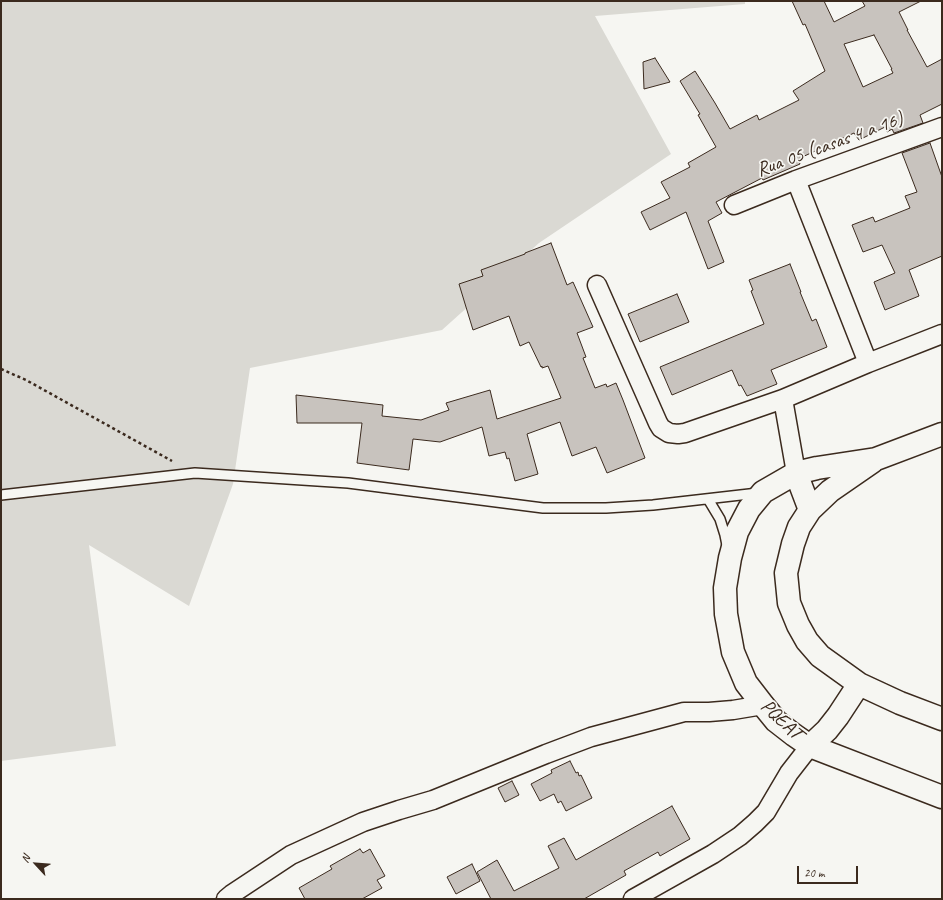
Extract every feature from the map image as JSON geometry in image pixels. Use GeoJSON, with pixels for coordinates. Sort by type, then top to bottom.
{"type":"FeatureCollection","features":[{"type":"Feature","properties":{"kind":"street","name":"Rua 05 (casas 4 a 16)"},"geometry":{"type":"LineString","coordinates":[[734,205],[796,180],[942,127]]}},
{"type":"Feature","properties":{"kind":"street"},"geometry":{"type":"LineString","coordinates":[[796,180],[868,363]]}},
{"type":"Feature","properties":{"kind":"street"},"geometry":{"type":"LineString","coordinates":[[597,285],[658,423],[661,428],[669,433],[685,434],[783,399],[942,334]]}},
{"type":"Feature","properties":{"kind":"street"},"geometry":{"type":"LineString","coordinates":[[783,399],[796,473],[810,510]]}},
{"type":"Feature","properties":{"kind":"street"},"geometry":{"type":"LineString","coordinates":[[763,492],[796,473],[817,468],[876,459],[942,434]]}},
{"type":"Feature","properties":{"kind":"street"},"geometry":{"type":"LineString","coordinates":[[876,459],[830,491],[810,510],[799,527],[786,573],[789,603],[798,625],[807,641],[820,656],[859,684],[900,703],[942,719]]}},
{"type":"Feature","properties":{"kind":"street","name":"PQEAT"},"geometry":{"type":"LineString","coordinates":[[763,492],[749,509],[737,532],[724,588],[726,614],[733,652],[746,683],[776,721],[794,736],[810,746],[942,797]]}},
{"type":"Feature","properties":{"kind":"street"},"geometry":{"type":"LineString","coordinates":[[633,899],[713,854],[745,832],[766,812],[789,773],[810,746],[827,730],[859,684]]}},
{"type":"Feature","properties":{"kind":"street"},"geometry":{"type":"LineString","coordinates":[[226,899],[291,855],[363,822],[433,800],[591,737],[684,712],[733,710],[762,705]]}},
{"type":"Feature","properties":{"kind":"lane"},"geometry":{"type":"LineString","coordinates":[[1,495],[196,474],[348,484],[543,508],[606,508],[652,505],[763,492]]}},
{"type":"Feature","properties":{"kind":"lane"},"geometry":{"type":"LineString","coordinates":[[708,499],[720,519],[730,558]]}},
{"type":"Feature","properties":{"kind":"path"},"geometry":{"type":"LineString","coordinates":[[1,369],[26,380],[196,474]]}},
{"type":"Feature","properties":{"kind":"shaded area"},"geometry":{"type":"Polygon","coordinates":[[[1,1],[745,1],[745,4],[595,16],[671,154],[539,243],[442,330],[250,368],[233,484],[189,606],[89,545],[116,746],[1,761],[1,1]]]}},
{"type":"Feature","properties":{"kind":"building"},"geometry":{"type":"Polygon","coordinates":[[[792,1],[824,1],[834,22],[865,6],[862,1],[921,1],[899,12],[927,67],[942,59],[942,104],[920,115],[923,123],[894,133],[892,129],[887,132],[885,127],[859,140],[854,133],[798,159],[800,164],[763,180],[762,178],[716,202],[722,213],[708,221],[724,262],[708,269],[686,212],[650,230],[641,212],[670,198],[661,182],[690,167],[688,163],[716,147],[698,115],[700,114],[680,81],[695,71],[730,129],[757,115],[759,120],[799,100],[793,91],[825,71],[805,24],[803,25],[792,1]],[[874,35],[844,44],[863,87],[893,73],[874,35]]]}},
{"type":"Feature","properties":{"kind":"building"},"geometry":{"type":"Polygon","coordinates":[[[655,58],[670,82],[644,89],[643,62],[655,58]]]}},
{"type":"Feature","properties":{"kind":"building"},"geometry":{"type":"Polygon","coordinates":[[[930,143],[942,177],[942,256],[909,270],[919,296],[885,310],[874,282],[895,273],[882,245],[863,252],[852,225],[873,217],[875,222],[910,208],[905,196],[917,192],[902,153],[930,143]]]}},
{"type":"Feature","properties":{"kind":"building"},"geometry":{"type":"Polygon","coordinates":[[[551,243],[567,285],[573,282],[593,327],[577,333],[586,357],[583,358],[595,388],[606,384],[607,387],[616,383],[645,458],[607,473],[596,447],[572,456],[560,422],[527,434],[538,474],[515,481],[509,458],[507,459],[505,452],[489,456],[482,427],[440,442],[413,439],[409,470],[357,463],[362,423],[297,423],[296,395],[383,405],[382,416],[421,420],[449,410],[446,403],[490,390],[497,419],[561,398],[548,366],[541,367],[529,342],[520,346],[509,316],[473,330],[459,284],[483,276],[481,270],[551,243]]]}},
{"type":"Feature","properties":{"kind":"building"},"geometry":{"type":"Polygon","coordinates":[[[790,264],[812,321],[816,319],[827,347],[771,370],[777,384],[747,396],[741,385],[739,386],[732,370],[672,395],[660,367],[764,324],[751,291],[753,290],[749,280],[790,264]]]}},
{"type":"Feature","properties":{"kind":"building"},"geometry":{"type":"Polygon","coordinates":[[[677,294],[689,322],[640,342],[628,314],[677,294]]]}},
{"type":"Feature","properties":{"kind":"building"},"geometry":{"type":"Polygon","coordinates":[[[570,761],[576,773],[578,772],[579,776],[581,775],[592,798],[566,811],[561,801],[558,803],[554,794],[540,801],[531,784],[552,773],[551,770],[570,761]]]}},
{"type":"Feature","properties":{"kind":"building"},"geometry":{"type":"Polygon","coordinates":[[[512,781],[519,795],[505,802],[498,788],[512,781]]]}},
{"type":"Feature","properties":{"kind":"building"},"geometry":{"type":"Polygon","coordinates":[[[672,806],[690,839],[660,856],[658,852],[624,871],[626,875],[584,899],[491,899],[477,872],[497,860],[514,891],[559,868],[548,846],[564,838],[576,860],[672,806]]]}},
{"type":"Feature","properties":{"kind":"building"},"geometry":{"type":"Polygon","coordinates":[[[360,849],[363,853],[370,849],[385,876],[377,880],[382,888],[362,899],[305,899],[299,888],[332,869],[330,866],[360,849]]]}},
{"type":"Feature","properties":{"kind":"building"},"geometry":{"type":"Polygon","coordinates":[[[472,864],[480,881],[456,894],[447,877],[472,864]]]}}]}
